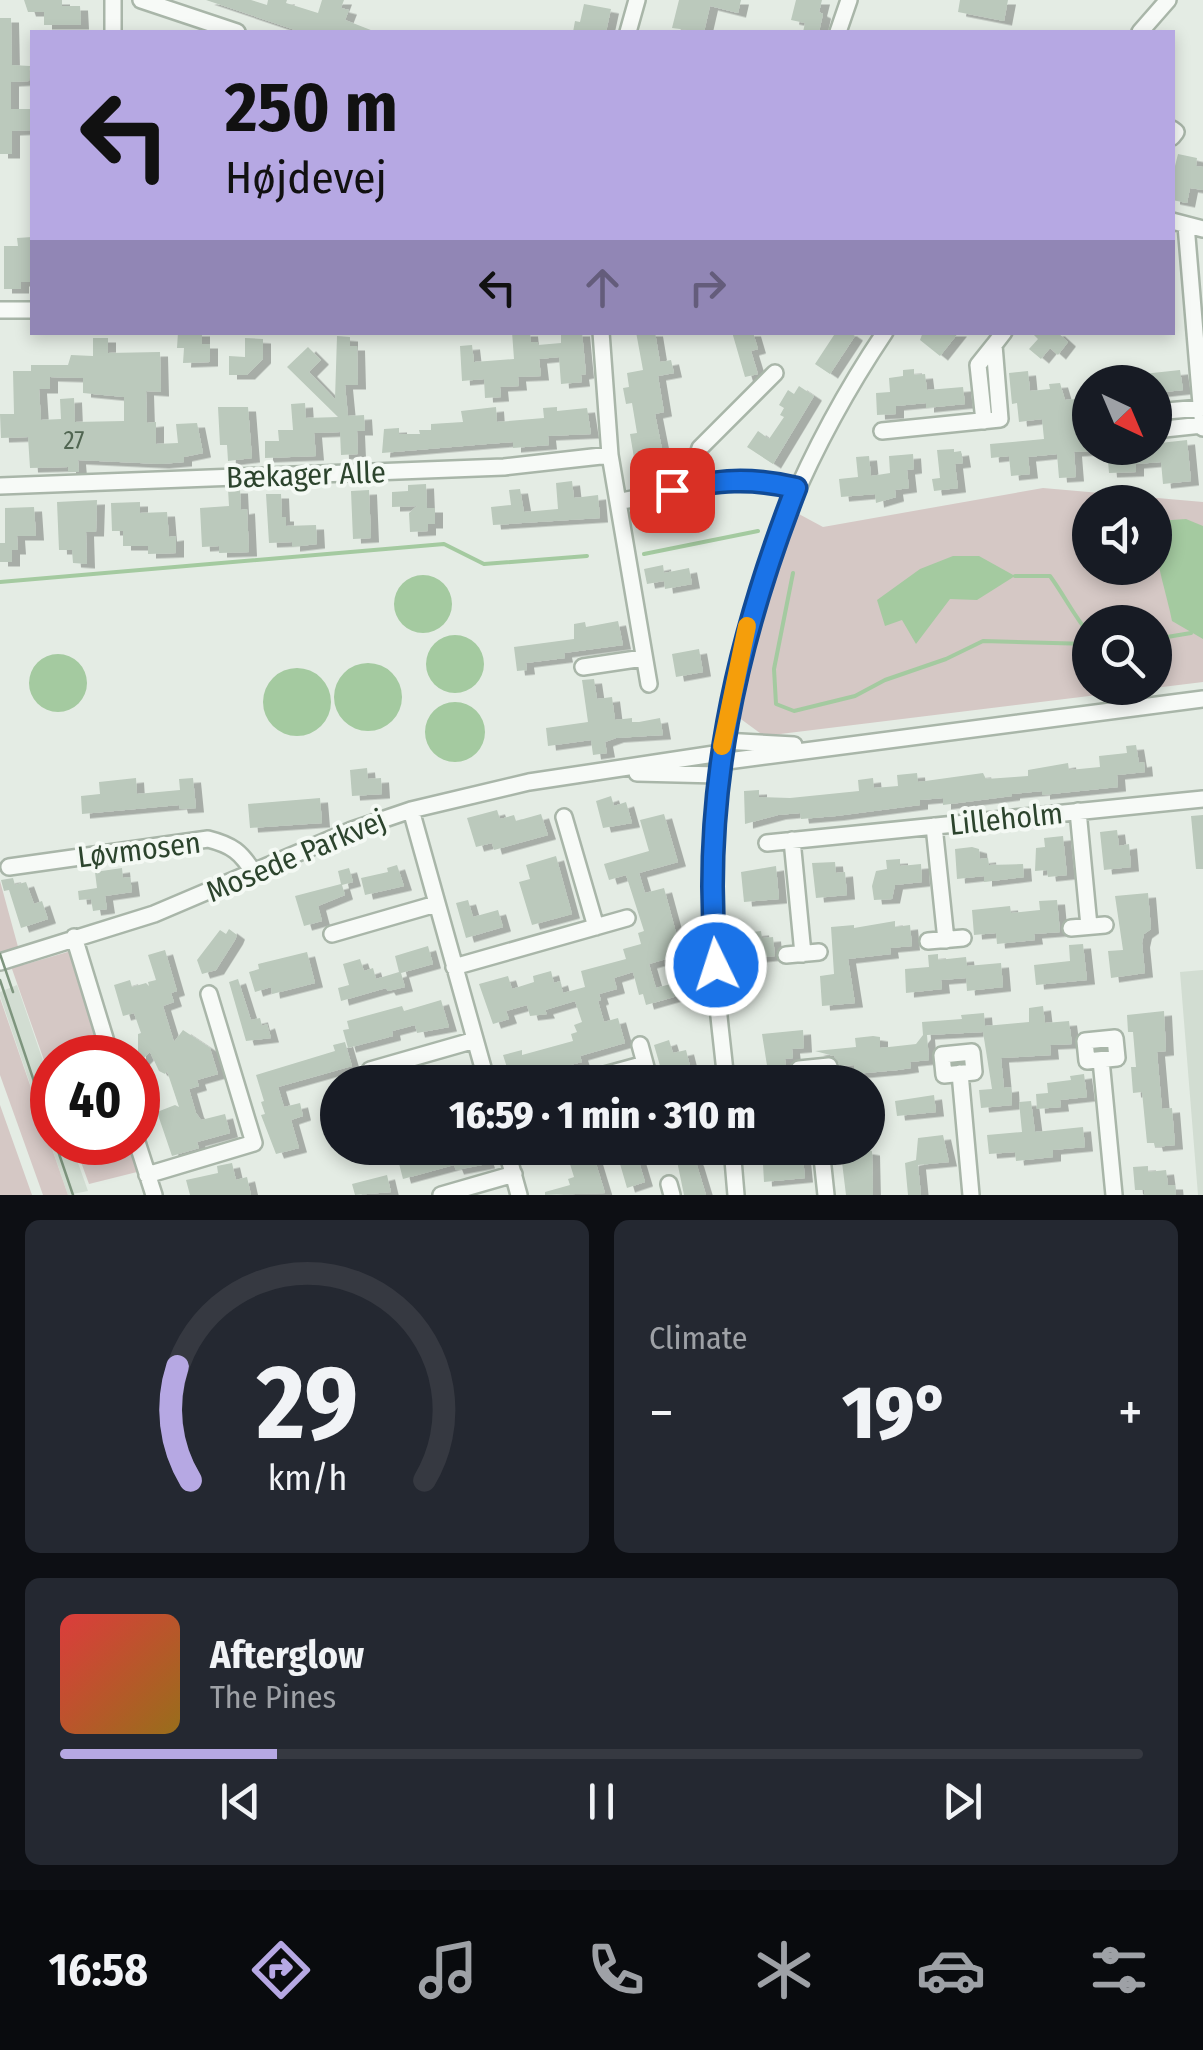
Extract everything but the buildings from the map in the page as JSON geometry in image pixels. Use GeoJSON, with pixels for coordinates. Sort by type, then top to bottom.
{"type":"FeatureCollection","features":[{"type":"Feature","properties":{"kind":"street"},"geometry":{"type":"LineString","coordinates":[[113,0],[113,30]]}},
{"type":"Feature","properties":{"kind":"street"},"geometry":{"type":"LineString","coordinates":[[141,0],[232,30]]}},
{"type":"Feature","properties":{"kind":"street"},"geometry":{"type":"LineString","coordinates":[[628,30],[636,0]]}},
{"type":"Feature","properties":{"kind":"street"},"geometry":{"type":"LineString","coordinates":[[839,30],[849,0]]}},
{"type":"Feature","properties":{"kind":"street"},"geometry":{"type":"LineString","coordinates":[[1142,30],[1168,0]]}},
{"type":"Feature","properties":{"kind":"street"},"geometry":{"type":"LineString","coordinates":[[1187,225],[1202,421]]}},
{"type":"Feature","properties":{"kind":"street"},"geometry":{"type":"LineString","coordinates":[[0,310],[30,310]]}},
{"type":"Feature","properties":{"kind":"street"},"geometry":{"type":"LineString","coordinates":[[601,335],[610,455],[648,684]]}},
{"type":"Feature","properties":{"kind":"street"},"geometry":{"type":"LineString","coordinates":[[724,1065],[712,926],[720,758],[746,629],[796,488],[842,401],[883,335]]}},
{"type":"Feature","properties":{"kind":"street"},"geometry":{"type":"LineString","coordinates":[[882,431],[1000,420],[998,338]]}},
{"type":"Feature","properties":{"kind":"street"},"geometry":{"type":"LineString","coordinates":[[700,484],[695,463],[700,448],[775,373]]}},
{"type":"Feature","properties":{"kind":"street"},"geometry":{"type":"LineString","coordinates":[[1172,415],[1202,421]]}},
{"type":"Feature","properties":{"kind":"street"},"geometry":{"type":"LineString","coordinates":[[1172,427],[1202,421]]}},
{"type":"Feature","properties":{"kind":"street","name":"Bækager Alle"},"geometry":{"type":"LineString","coordinates":[[0,486],[504,467],[610,455]]}},
{"type":"Feature","properties":{"kind":"street"},"geometry":{"type":"LineString","coordinates":[[618,502],[700,484],[762,480],[796,488]]}},
{"type":"Feature","properties":{"kind":"street"},"geometry":{"type":"LineString","coordinates":[[583,667],[643,658]]}},
{"type":"Feature","properties":{"kind":"street","name":"Mosede Parkvej"},"geometry":{"type":"LineString","coordinates":[[0,962],[154,914],[334,837],[410,810],[530,782],[1203,698]]}},
{"type":"Feature","properties":{"kind":"street","name":"Lilleholm"},"geometry":{"type":"LineString","coordinates":[[767,843],[1203,799]]}},
{"type":"Feature","properties":{"kind":"street"},"geometry":{"type":"LineString","coordinates":[[410,810],[482,1065]]}},
{"type":"Feature","properties":{"kind":"street","name":"Lilleholm"},"geometry":{"type":"LineString","coordinates":[[1072,928],[1097,926],[1078,812]]}},
{"type":"Feature","properties":{"kind":"street"},"geometry":{"type":"LineString","coordinates":[[564,817],[596,927]]}},
{"type":"Feature","properties":{"kind":"street","name":"Lilleholm"},"geometry":{"type":"LineString","coordinates":[[934,826],[946,940]]}},
{"type":"Feature","properties":{"kind":"street","name":"Løvmosen"},"geometry":{"type":"LineString","coordinates":[[10,867],[208,839],[229,844],[242,853],[254,873]]}},
{"type":"Feature","properties":{"kind":"street"},"geometry":{"type":"LineString","coordinates":[[786,955],[811,953],[792,840]]}},
{"type":"Feature","properties":{"kind":"street"},"geometry":{"type":"LineString","coordinates":[[332,934],[436,904]]}},
{"type":"Feature","properties":{"kind":"street"},"geometry":{"type":"LineString","coordinates":[[454,967],[627,918]]}},
{"type":"Feature","properties":{"kind":"street"},"geometry":{"type":"LineString","coordinates":[[74,937],[104,1035]]}},
{"type":"Feature","properties":{"kind":"street"},"geometry":{"type":"LineString","coordinates":[[928,941],[963,938]]}},
{"type":"Feature","properties":{"kind":"street"},"geometry":{"type":"LineString","coordinates":[[148,1175],[254,1143],[209,994]]}},
{"type":"Feature","properties":{"kind":"street"},"geometry":{"type":"LineString","coordinates":[[388,1065],[475,1040]]}},
{"type":"Feature","properties":{"kind":"street"},"geometry":{"type":"LineString","coordinates":[[640,1045],[645,1064],[641,1065]]}},
{"type":"Feature","properties":{"kind":"street"},"geometry":{"type":"LineString","coordinates":[[1101,1060],[1114,1195]]}},
{"type":"Feature","properties":{"kind":"street"},"geometry":{"type":"LineString","coordinates":[[960,1073],[972,1195]]}},
{"type":"Feature","properties":{"kind":"street"},"geometry":{"type":"LineString","coordinates":[[145,1165],[154,1195]]}},
{"type":"Feature","properties":{"kind":"street"},"geometry":{"type":"LineString","coordinates":[[511,1165],[520,1195]]}},
{"type":"Feature","properties":{"kind":"street"},"geometry":{"type":"LineString","coordinates":[[733,1165],[736,1195]]}},
{"type":"Feature","properties":{"kind":"street"},"geometry":{"type":"LineString","coordinates":[[823,1165],[826,1195]]}},
{"type":"Feature","properties":{"kind":"street"},"geometry":{"type":"LineString","coordinates":[[442,1195],[514,1174]]}},
{"type":"Feature","properties":{"kind":"shaded area"},"geometry":{"type":"Polygon","coordinates":[[[1043,488],[1072,491],[1072,585],[1172,585],[1172,499],[1203,502],[1203,682],[1172,686],[1172,605],[1072,605],[1072,698],[764,736],[734,714],[752,632],[797,513],[823,527],[1043,488]]]}},
{"type":"Feature","properties":{"kind":"shaded area"},"geometry":{"type":"Polygon","coordinates":[[[1186,519],[1203,526],[1203,639],[1172,621],[1172,605],[1168,605],[1164,585],[1172,585],[1172,520],[1186,519]]]}},
{"type":"Feature","properties":{"kind":"shaded area"},"geometry":{"type":"Polygon","coordinates":[[[953,556],[979,556],[1015,576],[977,600],[950,599],[916,644],[902,620],[885,626],[877,600],[920,569],[953,556]]]}},
{"type":"Feature","properties":{"kind":"shaded area"},"geometry":{"type":"Polygon","coordinates":[[[423,575],[444,583],[452,604],[444,625],[423,633],[402,625],[394,604],[402,583],[423,575]]]}},
{"type":"Feature","properties":{"kind":"shaded area"},"geometry":{"type":"Polygon","coordinates":[[[455,635],[476,643],[484,664],[476,685],[455,693],[434,685],[426,664],[434,643],[455,635]]]}},
{"type":"Feature","properties":{"kind":"shaded area"},"geometry":{"type":"Polygon","coordinates":[[[58,654],[78,663],[87,683],[78,703],[58,712],[38,703],[29,683],[38,663],[58,654]]]}},
{"type":"Feature","properties":{"kind":"shaded area"},"geometry":{"type":"Polygon","coordinates":[[[368,663],[381,665],[392,673],[400,684],[400,710],[392,721],[381,729],[368,731],[355,729],[344,721],[336,710],[334,697],[336,684],[344,673],[355,665],[368,663]]]}},
{"type":"Feature","properties":{"kind":"shaded area"},"geometry":{"type":"Polygon","coordinates":[[[297,668],[321,678],[331,702],[321,726],[297,736],[273,726],[263,702],[273,678],[297,668]]]}},
{"type":"Feature","properties":{"kind":"shaded area"},"geometry":{"type":"Polygon","coordinates":[[[455,702],[476,711],[485,732],[476,753],[455,762],[434,753],[425,732],[434,711],[455,702]]]}},
{"type":"Feature","properties":{"kind":"shaded area"},"geometry":{"type":"Polygon","coordinates":[[[0,881],[23,965],[71,951],[96,1035],[35,1035],[12,969],[0,972],[0,881]]]}},
{"type":"Feature","properties":{"kind":"shaded area"},"geometry":{"type":"Polygon","coordinates":[[[1203,970],[1203,1195],[1198,1195],[1180,972],[1203,970]]]}},
{"type":"Feature","properties":{"kind":"shaded area"},"geometry":{"type":"Polygon","coordinates":[[[17,985],[34,1035],[30,1035],[30,1084],[0,996],[0,992],[17,985]]]}},
{"type":"Feature","properties":{"kind":"shaded area"},"geometry":{"type":"Polygon","coordinates":[[[0,998],[30,1085],[30,1159],[0,1075],[0,998]]]}},
{"type":"Feature","properties":{"kind":"shaded area"},"geometry":{"type":"Polygon","coordinates":[[[0,1105],[32,1195],[0,1195],[0,1105]]]}},
{"type":"Feature","properties":{"kind":"shaded area"},"geometry":{"type":"Polygon","coordinates":[[[32,1165],[58,1165],[68,1195],[43,1195],[32,1165]]]}},
{"type":"Feature","properties":{"kind":"shaded area"},"geometry":{"type":"Polygon","coordinates":[[[58,1165],[79,1165],[88,1191],[68,1195],[58,1165]]]}},
{"type":"Feature","properties":{"kind":"shaded area"},"geometry":{"type":"Polygon","coordinates":[[[82,1165],[135,1165],[137,1172],[89,1184],[82,1165]]]}},
{"type":"Feature","properties":{"kind":"waterway"},"geometry":{"type":"LineString","coordinates":[[644,554],[758,531]]}},
{"type":"Feature","properties":{"kind":"waterway"},"geometry":{"type":"LineString","coordinates":[[0,582],[444,544],[484,564],[587,556]]}},
{"type":"Feature","properties":{"kind":"waterway"},"geometry":{"type":"LineString","coordinates":[[793,573],[774,669],[776,704],[794,711],[855,696],[983,641],[1072,643]]}},
{"type":"Feature","properties":{"kind":"waterway"},"geometry":{"type":"LineString","coordinates":[[1015,576],[1050,576],[1072,609]]}},
{"type":"Feature","properties":{"kind":"waterway"},"geometry":{"type":"LineString","coordinates":[[1172,636],[1191,633]]}},
{"type":"Feature","properties":{"kind":"tram line"},"geometry":{"type":"LineString","coordinates":[[0,954],[13,992]]}},
{"type":"Feature","properties":{"kind":"tram line"},"geometry":{"type":"LineString","coordinates":[[0,980],[30,1069]]}},
{"type":"Feature","properties":{"kind":"tram line"},"geometry":{"type":"LineString","coordinates":[[63,1165],[73,1195]]}},
{"type":"Feature","properties":{"kind":"slow traffic"},"geometry":{"type":"LineString","coordinates":[[722,746],[747,626]]}},
{"type":"Feature","properties":{"kind":"route"},"geometry":{"type":"LineString","coordinates":[[672,490],[729,480],[762,480],[796,488],[746,629],[723,741],[712,858],[716,965]]}}]}
